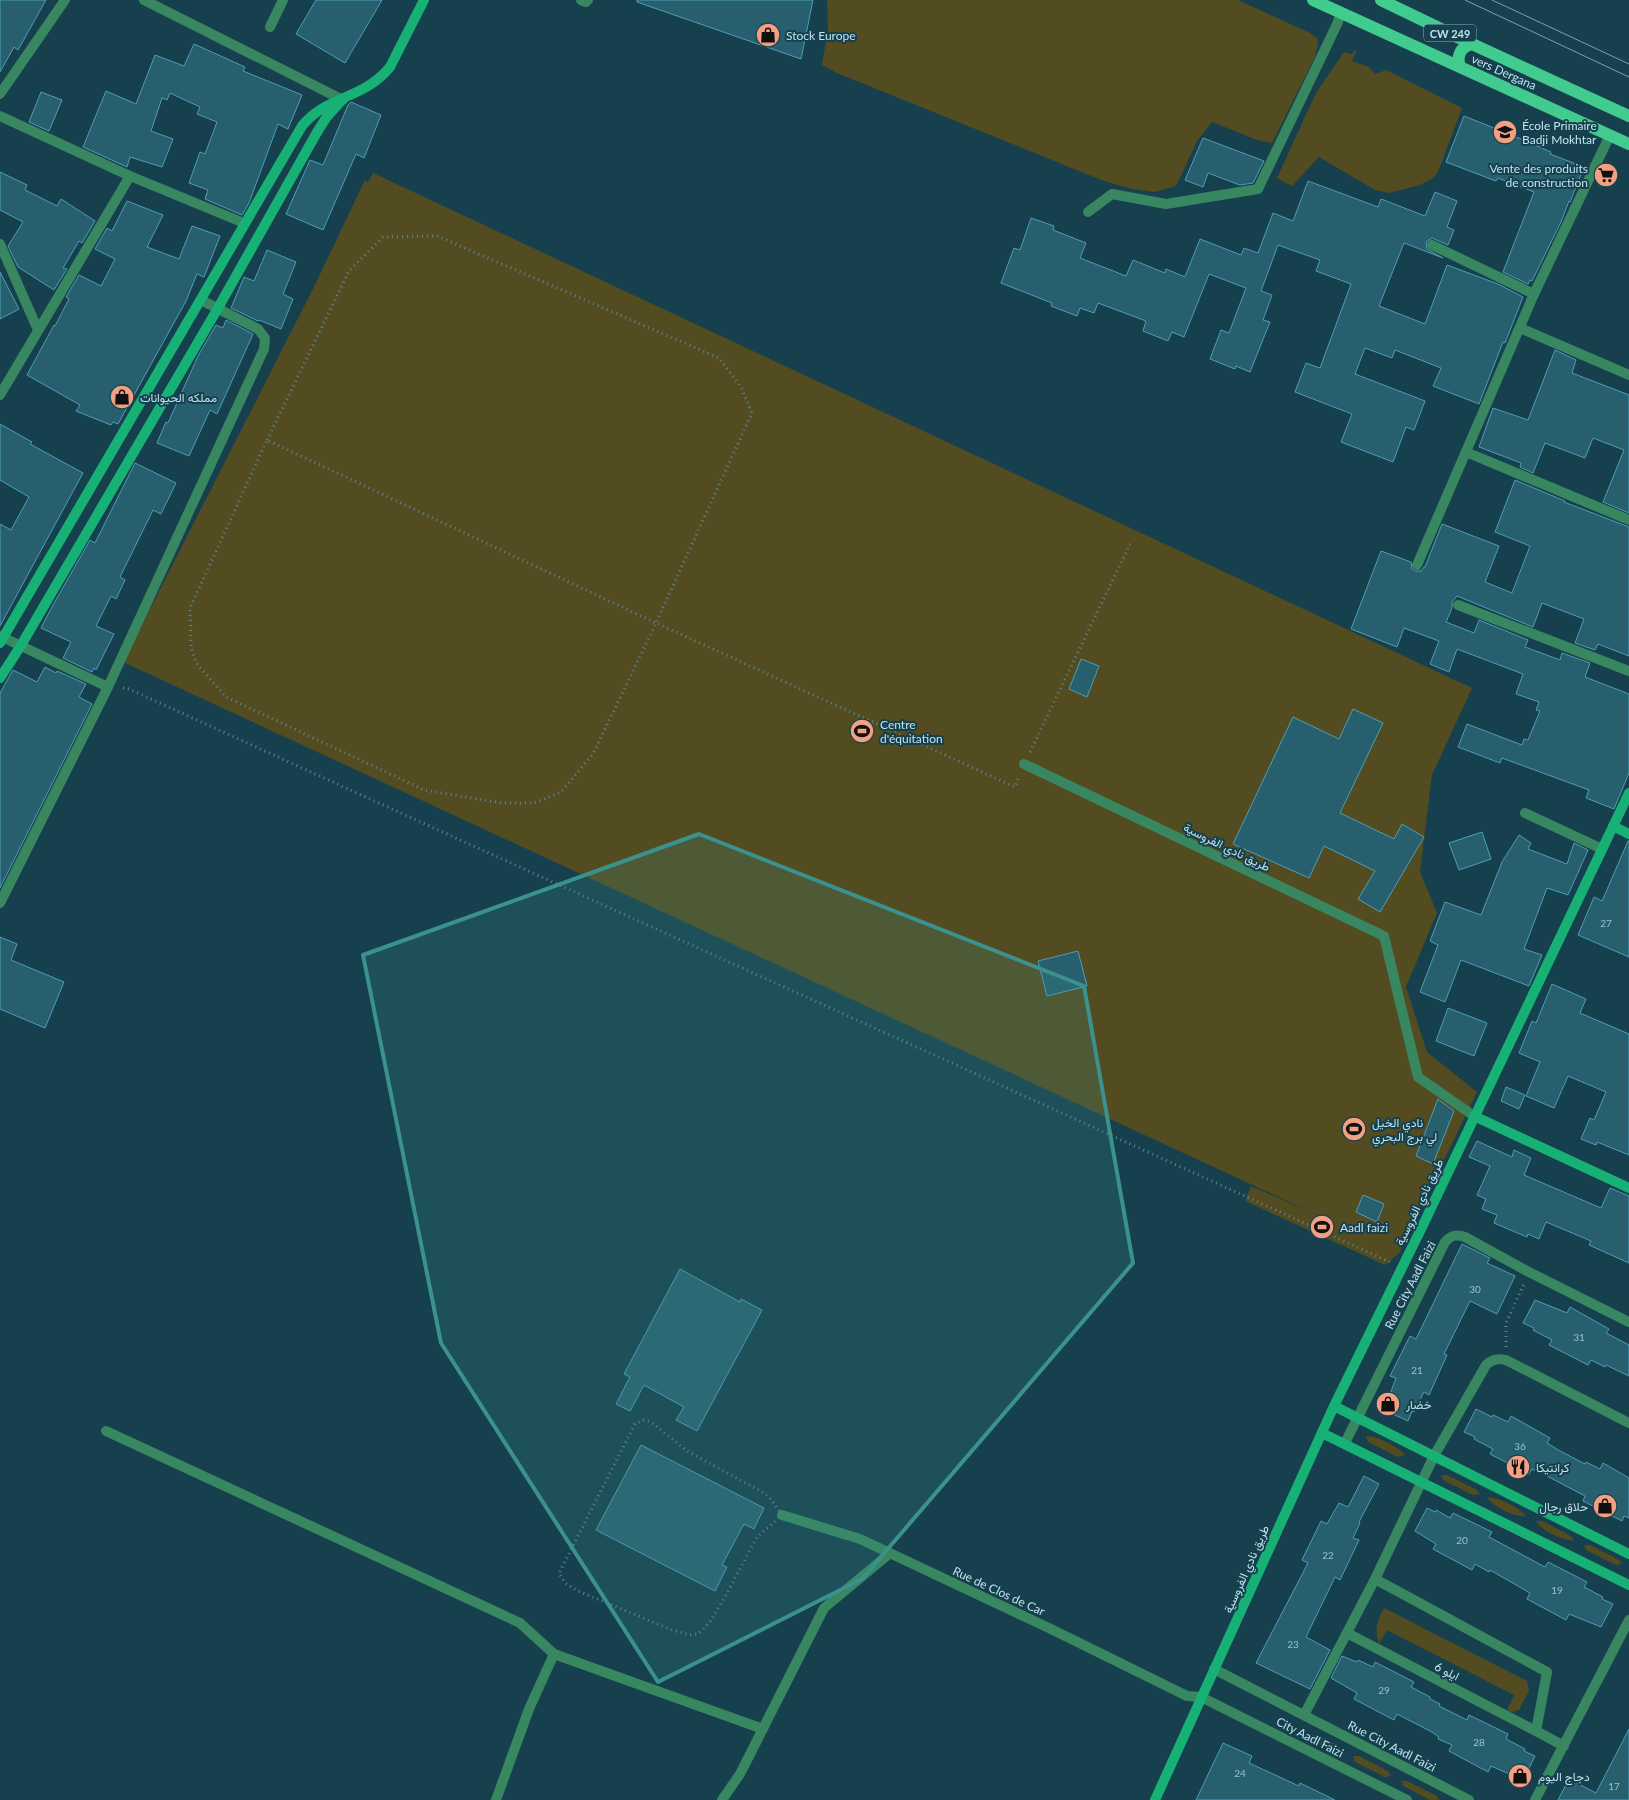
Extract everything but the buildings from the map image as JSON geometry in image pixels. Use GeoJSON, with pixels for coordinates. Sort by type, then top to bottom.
{"type":"FeatureCollection","features":[{"type":"Feature","properties":{"kind":"main road"},"geometry":{"type":"LineString","coordinates":[[1,639],[202,300],[244,223],[302,126],[308,117],[327,104],[342,100],[364,89],[382,76],[390,67],[424,0]]}},
{"type":"Feature","properties":{"kind":"main road","name":"vers Dergana"},"geometry":{"type":"LineString","coordinates":[[1313,0],[1629,144]]}},
{"type":"Feature","properties":{"kind":"main road","name":"CW 249"},"geometry":{"type":"LineString","coordinates":[[1382,0],[1472,44],[1629,116]]}},
{"type":"Feature","properties":{"kind":"main road"},"geometry":{"type":"LineString","coordinates":[[1460,67],[1458,57],[1460,52],[1463,48],[1472,44]]}},
{"type":"Feature","properties":{"kind":"main road"},"geometry":{"type":"LineString","coordinates":[[0,678],[218,308],[316,134],[326,118],[342,100]]}},
{"type":"Feature","properties":{"kind":"main road"},"geometry":{"type":"LineString","coordinates":[[1629,793],[1474,1116],[1629,1188]]}},
{"type":"Feature","properties":{"kind":"main road"},"geometry":{"type":"LineString","coordinates":[[1613,826],[1629,834]]}},
{"type":"Feature","properties":{"kind":"main road","name":"طريق نادي الفروسية"},"geometry":{"type":"LineString","coordinates":[[1155,1800],[1334,1406],[1474,1116]]}},
{"type":"Feature","properties":{"kind":"main road"},"geometry":{"type":"LineString","coordinates":[[1334,1406],[1629,1554]]}},
{"type":"Feature","properties":{"kind":"main road"},"geometry":{"type":"LineString","coordinates":[[1322,1433],[1629,1585]]}},
{"type":"Feature","properties":{"kind":"street"},"geometry":{"type":"LineString","coordinates":[[0,94],[65,0]]}},
{"type":"Feature","properties":{"kind":"street"},"geometry":{"type":"LineString","coordinates":[[144,0],[342,100]]}},
{"type":"Feature","properties":{"kind":"street"},"geometry":{"type":"LineString","coordinates":[[270,27],[283,0]]}},
{"type":"Feature","properties":{"kind":"street"},"geometry":{"type":"LineString","coordinates":[[581,0],[586,2],[588,0]]}},
{"type":"Feature","properties":{"kind":"street"},"geometry":{"type":"LineString","coordinates":[[1088,212],[1112,194],[1166,204],[1258,189],[1338,22],[1340,12]]}},
{"type":"Feature","properties":{"kind":"street"},"geometry":{"type":"LineString","coordinates":[[0,116],[130,176],[244,223]]}},
{"type":"Feature","properties":{"kind":"street"},"geometry":{"type":"LineString","coordinates":[[1417,565],[1534,294],[1610,135]]}},
{"type":"Feature","properties":{"kind":"street"},"geometry":{"type":"LineString","coordinates":[[0,395],[130,176]]}},
{"type":"Feature","properties":{"kind":"street"},"geometry":{"type":"LineString","coordinates":[[0,244],[38,330]]}},
{"type":"Feature","properties":{"kind":"street"},"geometry":{"type":"LineString","coordinates":[[1432,245],[1534,294]]}},
{"type":"Feature","properties":{"kind":"street"},"geometry":{"type":"LineString","coordinates":[[0,903],[108,687],[266,344],[262,333],[258,329],[202,300]]}},
{"type":"Feature","properties":{"kind":"street"},"geometry":{"type":"LineString","coordinates":[[1520,328],[1629,375]]}},
{"type":"Feature","properties":{"kind":"street"},"geometry":{"type":"LineString","coordinates":[[1466,452],[1629,520]]}},
{"type":"Feature","properties":{"kind":"street"},"geometry":{"type":"LineString","coordinates":[[1458,605],[1629,671]]}},
{"type":"Feature","properties":{"kind":"street"},"geometry":{"type":"LineString","coordinates":[[1,639],[108,687]]}},
{"type":"Feature","properties":{"kind":"street","name":"طريق نادي الفروسية"},"geometry":{"type":"LineString","coordinates":[[1024,764],[1384,936],[1418,1077],[1474,1116]]}},
{"type":"Feature","properties":{"kind":"street"},"geometry":{"type":"LineString","coordinates":[[1525,813],[1602,848]]}},
{"type":"Feature","properties":{"kind":"street","name":"Rue City Aadl Faizi"},"geometry":{"type":"LineString","coordinates":[[1345,1443],[1448,1239],[1456,1235],[1461,1235],[1527,1271],[1629,1322]]}},
{"type":"Feature","properties":{"kind":"street"},"geometry":{"type":"LineString","coordinates":[[1304,1715],[1375,1579],[1434,1456],[1486,1365],[1495,1359],[1506,1360],[1629,1423]]}},
{"type":"Feature","properties":{"kind":"street"},"geometry":{"type":"LineString","coordinates":[[106,1431],[520,1623],[554,1654],[764,1728]]}},
{"type":"Feature","properties":{"kind":"street","name":"Rue de Clos de Car"},"geometry":{"type":"LineString","coordinates":[[782,1516],[860,1539],[1052,1629],[1187,1696],[1201,1697]]}},
{"type":"Feature","properties":{"kind":"street"},"geometry":{"type":"LineString","coordinates":[[722,1800],[740,1774],[824,1608],[889,1554]]}},
{"type":"Feature","properties":{"kind":"street"},"geometry":{"type":"LineString","coordinates":[[1375,1579],[1547,1672],[1536,1731],[1564,1746]]}},
{"type":"Feature","properties":{"kind":"street"},"geometry":{"type":"LineString","coordinates":[[1535,1800],[1629,1620]]}},
{"type":"Feature","properties":{"kind":"street","name":"ايلو 6"},"geometry":{"type":"LineString","coordinates":[[1347,1633],[1536,1731]]}},
{"type":"Feature","properties":{"kind":"street"},"geometry":{"type":"LineString","coordinates":[[496,1800],[529,1709],[554,1654]]}},
{"type":"Feature","properties":{"kind":"street","name":"Rue City Aadl Faizi"},"geometry":{"type":"LineString","coordinates":[[1214,1669],[1469,1800]]}},
{"type":"Feature","properties":{"kind":"street","name":"City Aadl Faizi"},"geometry":{"type":"LineString","coordinates":[[1201,1697],[1408,1800]]}},
{"type":"Feature","properties":{"kind":"path"},"geometry":{"type":"LineString","coordinates":[[436,236],[719,358],[741,387],[752,413],[656,623],[593,754],[561,792],[534,803],[502,803],[424,790],[226,696],[196,663],[190,647],[190,608],[267,440],[349,271],[383,237],[436,236]]}},
{"type":"Feature","properties":{"kind":"path"},"geometry":{"type":"LineString","coordinates":[[267,440],[656,623],[1014,787],[1130,544]]}},
{"type":"Feature","properties":{"kind":"path"},"geometry":{"type":"LineString","coordinates":[[108,687],[129,688],[555,885],[905,1041],[1402,1267]]}},
{"type":"Feature","properties":{"kind":"path"},"geometry":{"type":"LineString","coordinates":[[1506,1360],[1506,1323],[1523,1289],[1527,1271]]}},
{"type":"Feature","properties":{"kind":"path"},"geometry":{"type":"LineString","coordinates":[[643,1420],[651,1422],[687,1451],[764,1493],[771,1499],[782,1516],[757,1537],[725,1597],[709,1623],[698,1634],[690,1635],[672,1630],[578,1591],[565,1584],[559,1573],[635,1424],[643,1420]]}},
{"type":"Feature","properties":{"kind":"highlighted area"},"geometry":{"type":"Polygon","coordinates":[[[699,834],[1084,986],[1133,1263],[862,1579],[658,1682],[441,1343],[363,955],[699,834]]]}},
{"type":"Feature","properties":{"kind":"shaded area"},"geometry":{"type":"Polygon","coordinates":[[[827,0],[1238,0],[1308,32],[1317,38],[1318,45],[1315,57],[1272,143],[1260,141],[1212,122],[1197,141],[1176,186],[1155,192],[1132,189],[1104,181],[837,73],[822,65],[828,29],[827,0]]]}},
{"type":"Feature","properties":{"kind":"shaded area"},"geometry":{"type":"Polygon","coordinates":[[[1357,49],[1352,61],[1369,67],[1375,74],[1386,70],[1462,108],[1438,172],[1433,178],[1420,185],[1389,193],[1375,190],[1319,157],[1292,186],[1277,178],[1316,93],[1344,52],[1351,54],[1357,49]]]}},
{"type":"Feature","properties":{"kind":"shaded area","name":"Centre d'équitation"},"geometry":{"type":"Polygon","coordinates":[[[373,173],[1472,688],[1432,775],[1420,872],[1437,913],[1406,987],[1427,1052],[1477,1092],[1399,1253],[1385,1265],[1245,1201],[1251,1186],[1324,1218],[123,662],[313,289],[365,180],[368,182],[373,173]]]}},
{"type":"Feature","properties":{"kind":"shaded area"},"geometry":{"type":"Polygon","coordinates":[[[1366,1436],[1387,1442],[1398,1448],[1405,1455],[1398,1457],[1368,1442],[1366,1436]]]}},
{"type":"Feature","properties":{"kind":"shaded area"},"geometry":{"type":"Polygon","coordinates":[[[1441,1475],[1447,1475],[1477,1490],[1480,1494],[1473,1495],[1443,1480],[1441,1475]]]}},
{"type":"Feature","properties":{"kind":"shaded area"},"geometry":{"type":"Polygon","coordinates":[[[1487,1497],[1508,1503],[1519,1509],[1526,1516],[1504,1511],[1493,1504],[1487,1497]]]}},
{"type":"Feature","properties":{"kind":"shaded area"},"geometry":{"type":"Polygon","coordinates":[[[1536,1521],[1542,1521],[1571,1536],[1574,1540],[1553,1535],[1542,1528],[1536,1521]]]}},
{"type":"Feature","properties":{"kind":"shaded area"},"geometry":{"type":"Polygon","coordinates":[[[1584,1545],[1590,1545],[1619,1560],[1622,1564],[1616,1565],[1586,1550],[1584,1545]]]}},
{"type":"Feature","properties":{"kind":"shaded area"},"geometry":{"type":"Polygon","coordinates":[[[1384,1608],[1527,1681],[1529,1691],[1519,1710],[1512,1712],[1507,1710],[1514,1695],[1387,1630],[1379,1644],[1377,1625],[1384,1608]]]}},
{"type":"Feature","properties":{"kind":"shaded area"},"geometry":{"type":"Polygon","coordinates":[[[1307,1734],[1328,1740],[1345,1753],[1339,1755],[1309,1739],[1307,1734]]]}},
{"type":"Feature","properties":{"kind":"shaded area"},"geometry":{"type":"Polygon","coordinates":[[[1353,1756],[1359,1756],[1388,1771],[1391,1776],[1385,1777],[1355,1762],[1353,1756]]]}},
{"type":"Feature","properties":{"kind":"shaded area"},"geometry":{"type":"Polygon","coordinates":[[[1401,1781],[1407,1781],[1437,1796],[1439,1800],[1430,1800],[1403,1786],[1401,1781]]]}},
{"type":"Feature","properties":{"kind":"tram line"},"geometry":{"type":"LineString","coordinates":[[1465,0],[1629,77]]}},
{"type":"Feature","properties":{"kind":"tram line"},"geometry":{"type":"LineString","coordinates":[[1492,0],[1629,64]]}},
{"type":"Feature","properties":{"kind":"place","name":"Stock Europe"},"geometry":{"type":"Point","coordinates":[768,35]}},
{"type":"Feature","properties":{"kind":"place","name":"École Primaire Badji Mokhtar"},"geometry":{"type":"Point","coordinates":[1505,132]}},
{"type":"Feature","properties":{"kind":"place","name":"Vente des produits de construction"},"geometry":{"type":"Point","coordinates":[1606,175]}},
{"type":"Feature","properties":{"kind":"place","name":"مملكه الحيوانات"},"geometry":{"type":"Point","coordinates":[122,397]}},
{"type":"Feature","properties":{"kind":"place","name":"Centre d'équitation"},"geometry":{"type":"Point","coordinates":[862,731]}},
{"type":"Feature","properties":{"kind":"place","name":"نادي الخيل لي برج البحري"},"geometry":{"type":"Point","coordinates":[1354,1129]}},
{"type":"Feature","properties":{"kind":"place","name":"Aadl faizi"},"geometry":{"type":"Point","coordinates":[1322,1227]}},
{"type":"Feature","properties":{"kind":"place","name":"خضار"},"geometry":{"type":"Point","coordinates":[1388,1404]}},
{"type":"Feature","properties":{"kind":"place","name":"كرانتيكا"},"geometry":{"type":"Point","coordinates":[1518,1467]}},
{"type":"Feature","properties":{"kind":"place","name":"حلاق رجال"},"geometry":{"type":"Point","coordinates":[1605,1506]}},
{"type":"Feature","properties":{"kind":"place","name":"دجاج اليوم"},"geometry":{"type":"Point","coordinates":[1520,1776]}}]}
